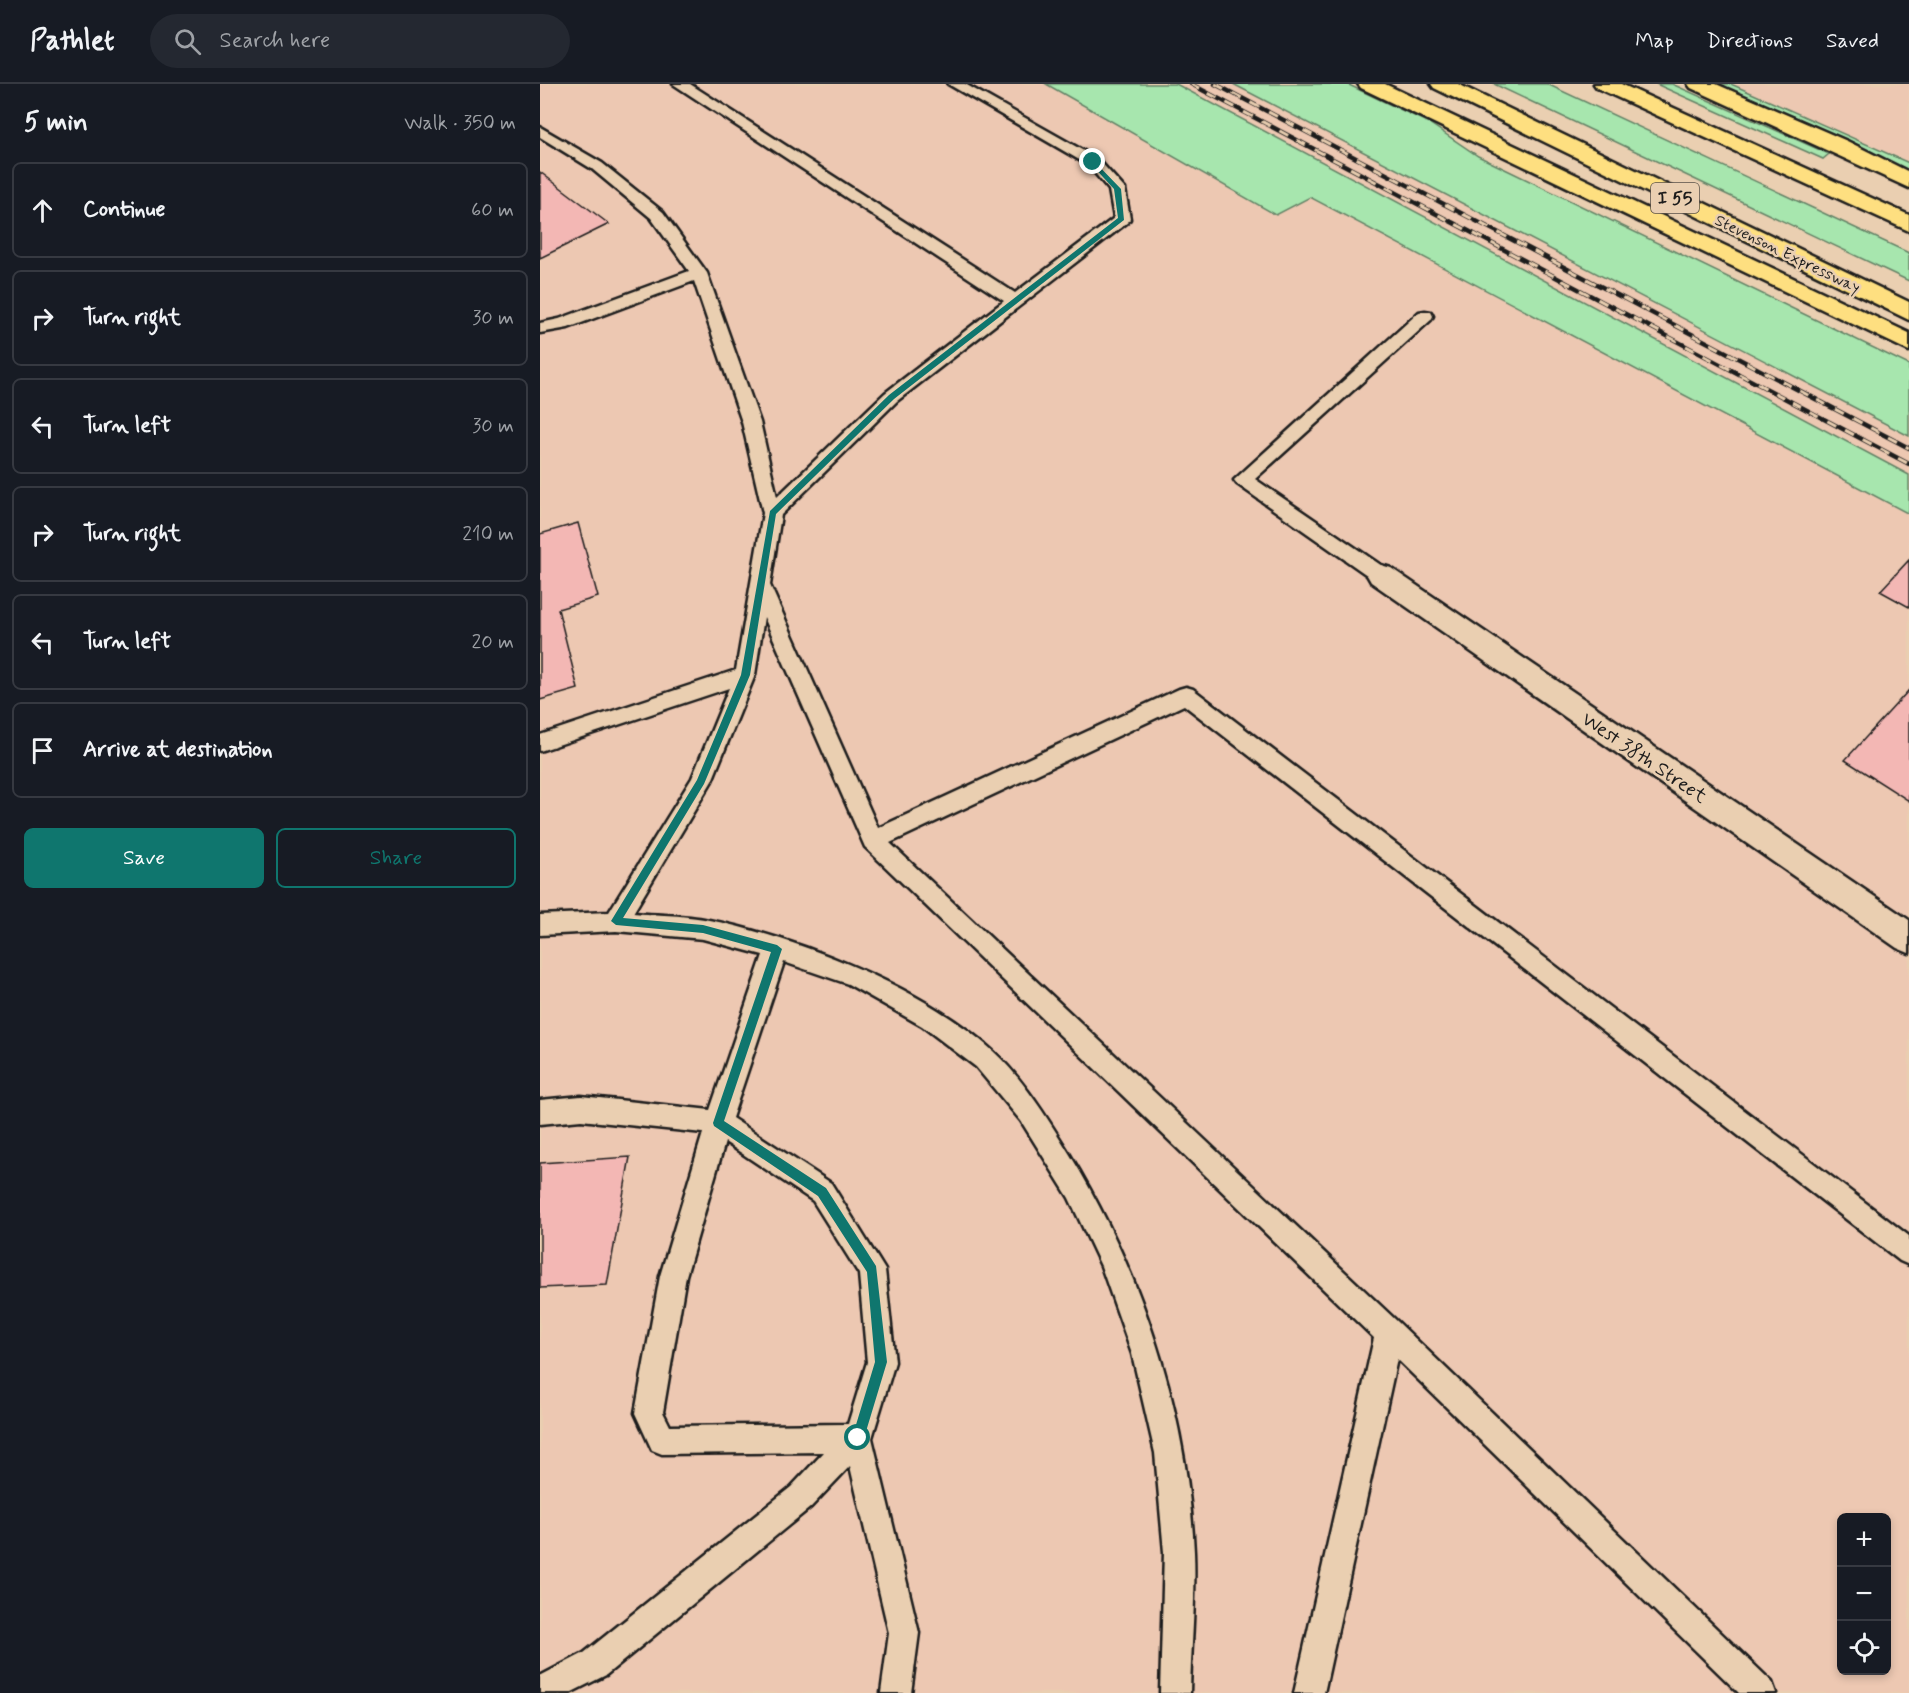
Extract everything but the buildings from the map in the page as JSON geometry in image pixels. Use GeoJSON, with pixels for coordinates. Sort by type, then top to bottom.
{"type":"FeatureCollection","features":[{"type":"Feature","properties":{"kind":"highway"},"geometry":{"type":"LineString","coordinates":[[1368,84],[1909,343]]}},
{"type":"Feature","properties":{"kind":"highway","name":"Stevenson Expressway"},"geometry":{"type":"LineString","coordinates":[[1441,84],[1909,312]]}},
{"type":"Feature","properties":{"kind":"highway"},"geometry":{"type":"LineString","coordinates":[[1604,84],[1909,224]]}},
{"type":"Feature","properties":{"kind":"highway"},"geometry":{"type":"LineString","coordinates":[[1698,84],[1839,146],[1909,181]]}},
{"type":"Feature","properties":{"kind":"street","name":"West 38th Street"},"geometry":{"type":"LineString","coordinates":[[1381,576],[1909,938]]}},
{"type":"Feature","properties":{"kind":"lane"},"geometry":{"type":"LineString","coordinates":[[680,84],[1015,301]]}},
{"type":"Feature","properties":{"kind":"lane"},"geometry":{"type":"LineString","coordinates":[[772,513],[891,397],[1122,219],[1117,189],[1093,162],[955,84]]}},
{"type":"Feature","properties":{"kind":"lane"},"geometry":{"type":"LineString","coordinates":[[540,131],[597,166],[657,215],[699,273],[751,422],[772,513],[745,675],[701,782],[616,921]]}},
{"type":"Feature","properties":{"kind":"lane"},"geometry":{"type":"LineString","coordinates":[[540,328],[562,324],[699,273]]}},
{"type":"Feature","properties":{"kind":"lane"},"geometry":{"type":"LineString","coordinates":[[1381,576],[1243,480],[1425,316]]}},
{"type":"Feature","properties":{"kind":"lane"},"geometry":{"type":"LineString","coordinates":[[760,585],[873,841],[1389,1333],[1761,1693]]}},
{"type":"Feature","properties":{"kind":"lane"},"geometry":{"type":"LineString","coordinates":[[540,743],[745,675]]}},
{"type":"Feature","properties":{"kind":"lane"},"geometry":{"type":"LineString","coordinates":[[873,841],[1186,695],[1909,1252]]}},
{"type":"Feature","properties":{"kind":"lane"},"geometry":{"type":"LineString","coordinates":[[540,925],[616,921],[703,929],[777,949],[856,977],[930,1018],[985,1059],[1030,1113],[1078,1189],[1113,1262],[1146,1354],[1169,1453],[1179,1552],[1177,1677],[1174,1693]]}},
{"type":"Feature","properties":{"kind":"lane"},"geometry":{"type":"LineString","coordinates":[[777,949],[718,1123],[673,1276],[649,1413],[662,1440],[858,1438]]}},
{"type":"Feature","properties":{"kind":"lane"},"geometry":{"type":"LineString","coordinates":[[540,1113],[581,1108],[718,1123],[822,1192],[872,1270],[881,1362],[858,1438],[801,1497],[595,1664],[540,1692]]}},
{"type":"Feature","properties":{"kind":"lane"},"geometry":{"type":"LineString","coordinates":[[1309,1693],[1389,1333]]}},
{"type":"Feature","properties":{"kind":"lane"},"geometry":{"type":"LineString","coordinates":[[858,1438],[904,1633],[896,1693]]}},
{"type":"Feature","properties":{"kind":"shaded area"},"geometry":{"type":"Polygon","coordinates":[[[540,84],[1046,84],[1276,215],[1310,197],[1909,514],[1909,1693],[540,1693],[540,84]]]}},
{"type":"Feature","properties":{"kind":"shaded area"},"geometry":{"type":"Polygon","coordinates":[[[1176,84],[1233,84],[1909,436],[1909,475],[1176,84]]]}},
{"type":"Feature","properties":{"kind":"shaded area"},"geometry":{"type":"Polygon","coordinates":[[[1731,84],[1909,84],[1909,163],[1731,84]]]}},
{"type":"Feature","properties":{"kind":"green space"},"geometry":{"type":"Polygon","coordinates":[[[1046,84],[1176,84],[1909,475],[1909,514],[1310,197],[1276,215],[1046,84]]]}},
{"type":"Feature","properties":{"kind":"green space"},"geometry":{"type":"Polygon","coordinates":[[[1233,84],[1347,84],[1429,123],[1478,156],[1909,365],[1909,436],[1233,84]]]}},
{"type":"Feature","properties":{"kind":"green space"},"geometry":{"type":"Polygon","coordinates":[[[1494,84],[1547,84],[1909,253],[1909,281],[1494,84]]]}},
{"type":"Feature","properties":{"kind":"green space"},"geometry":{"type":"Polygon","coordinates":[[[1656,84],[1672,84],[1829,154],[1823,159],[1656,84]]]}},
{"type":"Feature","properties":{"kind":"green space"},"geometry":{"type":"Polygon","coordinates":[[[1717,84],[1731,84],[1909,163],[1909,172],[1717,84]]]}},
{"type":"Feature","properties":{"kind":"railway"},"geometry":{"type":"LineString","coordinates":[[1191,84],[1909,464]]}},
{"type":"Feature","properties":{"kind":"railway"},"geometry":{"type":"LineString","coordinates":[[1215,84],[1909,448]]}},
{"type":"Feature","properties":{"kind":"route"},"geometry":{"type":"LineString","coordinates":[[858,1438],[881,1362],[872,1270],[822,1192],[718,1123],[777,949],[703,929],[616,921],[701,782],[745,675],[772,513],[891,397],[1122,219],[1117,189],[1093,162]]}}]}
